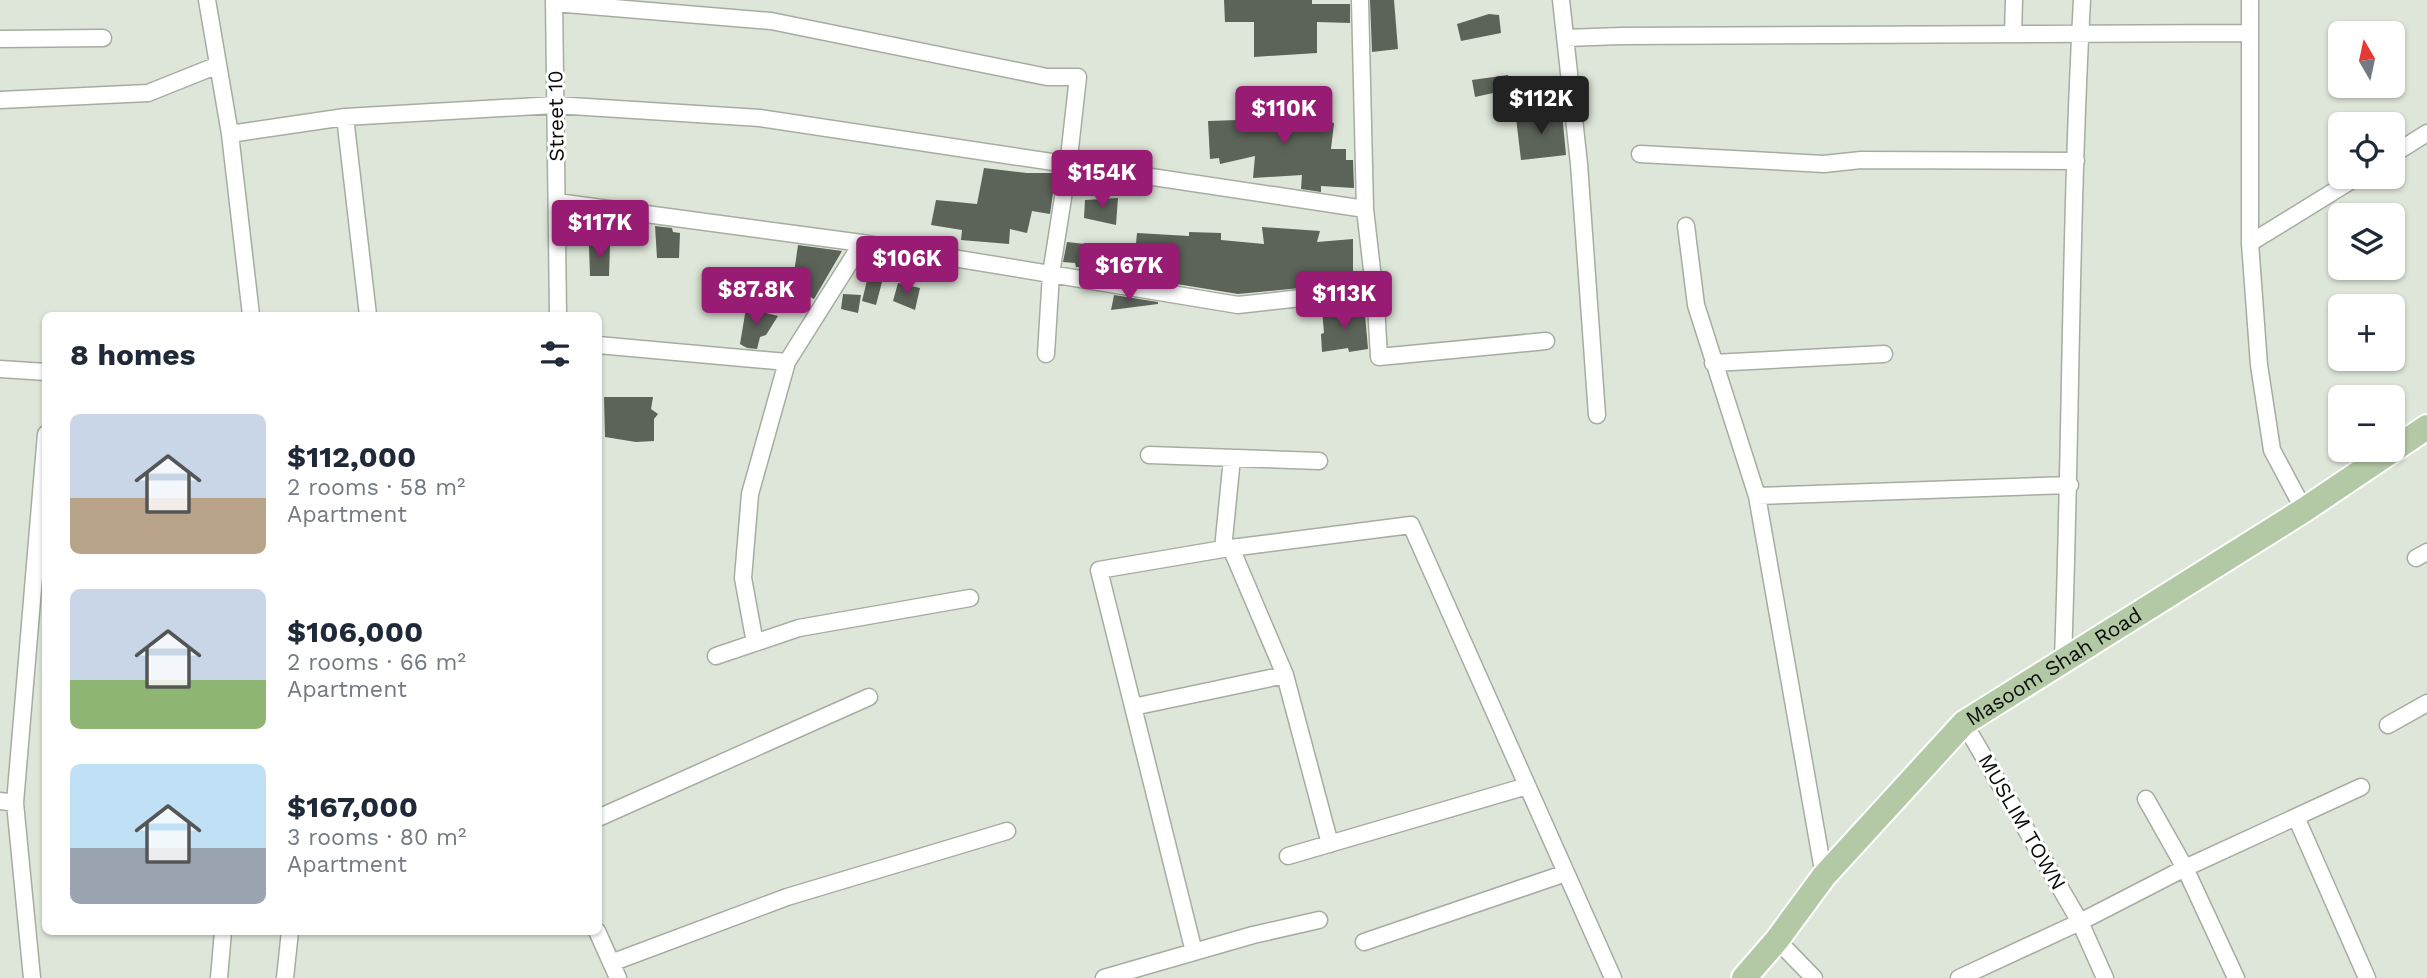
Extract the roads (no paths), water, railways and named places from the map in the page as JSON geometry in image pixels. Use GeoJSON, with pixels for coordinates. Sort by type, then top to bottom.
{"type":"FeatureCollection","features":[{"type":"Feature","properties":{"kind":"main road","name":"Masoom Shah Road"},"geometry":{"type":"LineString","coordinates":[[1744,978],[1777,940],[1824,876],[1964,723],[2304,510],[2427,427]]}},
{"type":"Feature","properties":{"kind":"street"},"geometry":{"type":"LineString","coordinates":[[207,0],[230,134],[251,312]]}},
{"type":"Feature","properties":{"kind":"street"},"geometry":{"type":"LineString","coordinates":[[1360,0],[1365,209],[1377,305],[1379,357],[1546,341]]}},
{"type":"Feature","properties":{"kind":"street"},"geometry":{"type":"LineString","coordinates":[[1561,0],[1579,164],[1597,415]]}},
{"type":"Feature","properties":{"kind":"street"},"geometry":{"type":"LineString","coordinates":[[2013,34],[2014,0]]}},
{"type":"Feature","properties":{"kind":"street"},"geometry":{"type":"LineString","coordinates":[[2063,659],[2070,485],[2081,0]]}},
{"type":"Feature","properties":{"kind":"street"},"geometry":{"type":"LineString","coordinates":[[2250,0],[2250,243],[2259,365],[2272,450],[2304,510]]}},
{"type":"Feature","properties":{"kind":"street"},"geometry":{"type":"LineString","coordinates":[[554,1],[771,20],[1047,78],[1078,77],[1068,166],[1051,274],[1046,354]]}},
{"type":"Feature","properties":{"kind":"street","name":"Street 10"},"geometry":{"type":"LineString","coordinates":[[554,1],[558,312]]}},
{"type":"Feature","properties":{"kind":"street"},"geometry":{"type":"LineString","coordinates":[[1565,38],[2250,33]]}},
{"type":"Feature","properties":{"kind":"street"},"geometry":{"type":"LineString","coordinates":[[0,39],[103,38]]}},
{"type":"Feature","properties":{"kind":"street"},"geometry":{"type":"LineString","coordinates":[[0,100],[148,93],[218,65]]}},
{"type":"Feature","properties":{"kind":"street"},"geometry":{"type":"LineString","coordinates":[[230,134],[345,117],[555,105],[760,118],[1365,209]]}},
{"type":"Feature","properties":{"kind":"street"},"geometry":{"type":"LineString","coordinates":[[345,117],[368,312]]}},
{"type":"Feature","properties":{"kind":"street"},"geometry":{"type":"LineString","coordinates":[[2405,147],[2427,133]]}},
{"type":"Feature","properties":{"kind":"street"},"geometry":{"type":"LineString","coordinates":[[1640,154],[1825,164],[1861,160],[2076,160]]}},
{"type":"Feature","properties":{"kind":"street"},"geometry":{"type":"LineString","coordinates":[[2250,243],[2338,189]]}},
{"type":"Feature","properties":{"kind":"street"},"geometry":{"type":"LineString","coordinates":[[557,202],[862,243],[1238,305],[1301,298],[1377,305]]}},
{"type":"Feature","properties":{"kind":"street"},"geometry":{"type":"LineString","coordinates":[[1686,226],[1696,305],[1757,496],[1824,876]]}},
{"type":"Feature","properties":{"kind":"street"},"geometry":{"type":"LineString","coordinates":[[755,643],[743,578],[750,494],[787,362],[862,243]]}},
{"type":"Feature","properties":{"kind":"street"},"geometry":{"type":"LineString","coordinates":[[602,345],[787,362]]}},
{"type":"Feature","properties":{"kind":"street"},"geometry":{"type":"LineString","coordinates":[[1713,363],[1884,354]]}},
{"type":"Feature","properties":{"kind":"street"},"geometry":{"type":"LineString","coordinates":[[0,369],[42,372]]}},
{"type":"Feature","properties":{"kind":"street"},"geometry":{"type":"LineString","coordinates":[[1149,455],[1319,461]]}},
{"type":"Feature","properties":{"kind":"street"},"geometry":{"type":"LineString","coordinates":[[1232,458],[1227,548],[1284,675],[1330,844]]}},
{"type":"Feature","properties":{"kind":"street"},"geometry":{"type":"LineString","coordinates":[[32,978],[7,802],[42,472]]}},
{"type":"Feature","properties":{"kind":"street"},"geometry":{"type":"LineString","coordinates":[[1757,496],[2070,485]]}},
{"type":"Feature","properties":{"kind":"street"},"geometry":{"type":"LineString","coordinates":[[1194,952],[1099,570],[1227,548],[1411,525],[1613,978]]}},
{"type":"Feature","properties":{"kind":"street"},"geometry":{"type":"LineString","coordinates":[[716,656],[799,628],[970,598]]}},
{"type":"Feature","properties":{"kind":"street"},"geometry":{"type":"LineString","coordinates":[[1133,707],[1284,675]]}},
{"type":"Feature","properties":{"kind":"street"},"geometry":{"type":"LineString","coordinates":[[602,816],[869,697]]}},
{"type":"Feature","properties":{"kind":"street"},"geometry":{"type":"LineString","coordinates":[[2388,725],[2427,704]]}},
{"type":"Feature","properties":{"kind":"street","name":"MUSLIM TOWN"},"geometry":{"type":"LineString","coordinates":[[1964,723],[2080,922],[2105,978]]}},
{"type":"Feature","properties":{"kind":"street"},"geometry":{"type":"LineString","coordinates":[[1288,856],[1527,786]]}},
{"type":"Feature","properties":{"kind":"street"},"geometry":{"type":"LineString","coordinates":[[1967,976],[2185,868],[2361,787]]}},
{"type":"Feature","properties":{"kind":"street"},"geometry":{"type":"LineString","coordinates":[[2146,799],[2185,868],[2236,978]]}},
{"type":"Feature","properties":{"kind":"street"},"geometry":{"type":"LineString","coordinates":[[2296,817],[2367,978]]}},
{"type":"Feature","properties":{"kind":"street"},"geometry":{"type":"LineString","coordinates":[[611,963],[787,897],[1007,831]]}},
{"type":"Feature","properties":{"kind":"street"},"geometry":{"type":"LineString","coordinates":[[1364,942],[1566,873]]}},
{"type":"Feature","properties":{"kind":"street"},"geometry":{"type":"LineString","coordinates":[[1104,978],[1253,935],[1319,920]]}},
{"type":"Feature","properties":{"kind":"street"},"geometry":{"type":"LineString","coordinates":[[219,978],[223,935]]}},
{"type":"Feature","properties":{"kind":"street"},"geometry":{"type":"LineString","coordinates":[[285,978],[290,935]]}},
{"type":"Feature","properties":{"kind":"street"},"geometry":{"type":"LineString","coordinates":[[599,935],[618,978]]}},
{"type":"Feature","properties":{"kind":"street"},"geometry":{"type":"LineString","coordinates":[[1777,940],[1814,978]]}}]}
